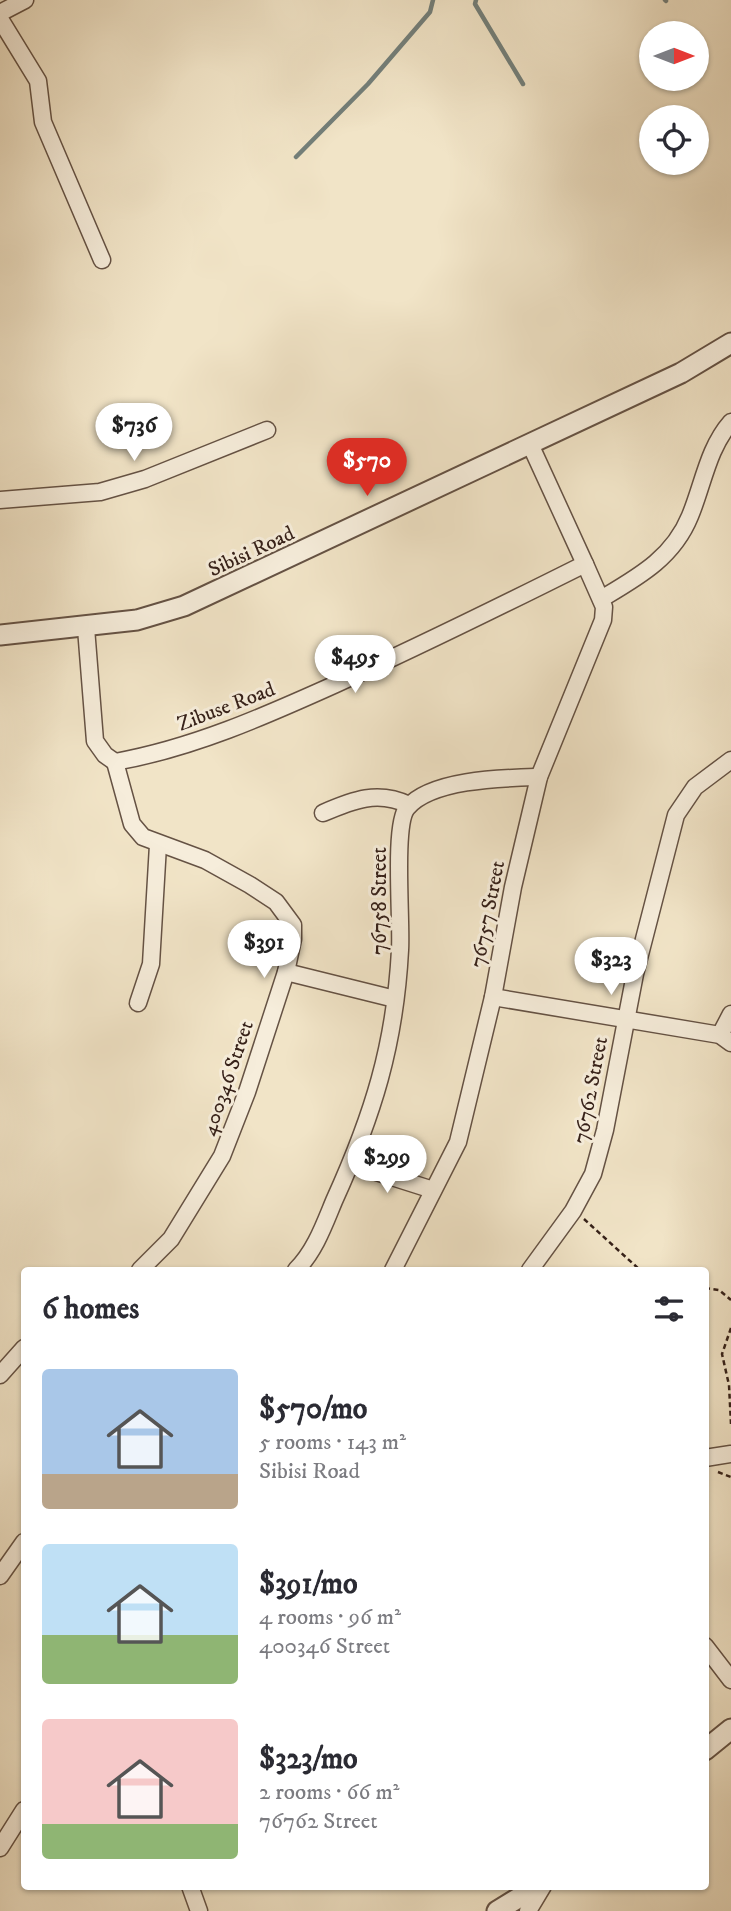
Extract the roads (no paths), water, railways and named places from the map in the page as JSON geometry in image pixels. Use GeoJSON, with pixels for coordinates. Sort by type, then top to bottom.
{"type":"FeatureCollection","features":[{"type":"Feature","properties":{"kind":"street"},"geometry":{"type":"LineString","coordinates":[[0,13],[25,0]]}},
{"type":"Feature","properties":{"kind":"street"},"geometry":{"type":"LineString","coordinates":[[0,19],[38,81],[43,122],[102,260]]}},
{"type":"Feature","properties":{"kind":"street","name":"Sibisi Road"},"geometry":{"type":"LineString","coordinates":[[0,635],[86,628],[137,620],[184,606],[681,373],[731,343]]}},
{"type":"Feature","properties":{"kind":"street"},"geometry":{"type":"LineString","coordinates":[[601,599],[650,570],[669,552],[690,516],[708,464],[723,432],[731,422]]}},
{"type":"Feature","properties":{"kind":"street"},"geometry":{"type":"LineString","coordinates":[[0,500],[100,492],[145,479],[267,430]]}},
{"type":"Feature","properties":{"kind":"street"},"geometry":{"type":"LineString","coordinates":[[530,444],[586,564]]}},
{"type":"Feature","properties":{"kind":"street","name":"76757 Street"},"geometry":{"type":"LineString","coordinates":[[394,1267],[458,1142],[493,997],[513,887],[539,777],[600,630],[604,614],[601,599],[586,564]]}},
{"type":"Feature","properties":{"kind":"street","name":"Zibuse Road"},"geometry":{"type":"LineString","coordinates":[[116,761],[193,743],[270,713],[449,632],[586,564]]}},
{"type":"Feature","properties":{"kind":"street"},"geometry":{"type":"LineString","coordinates":[[86,628],[95,741],[105,755],[116,761]]}},
{"type":"Feature","properties":{"kind":"street","name":"76762 Street"},"geometry":{"type":"LineString","coordinates":[[532,1267],[573,1211],[593,1174],[600,1151],[625,1019],[676,815],[695,787],[731,760]]}},
{"type":"Feature","properties":{"kind":"street","name":"400346 Street"},"geometry":{"type":"LineString","coordinates":[[116,761],[132,824],[144,837],[158,845],[205,860],[276,902],[293,925],[286,972],[222,1156],[171,1239],[143,1267]]}},
{"type":"Feature","properties":{"kind":"street"},"geometry":{"type":"LineString","coordinates":[[323,813],[373,796],[393,797],[409,805],[434,791],[468,782],[539,777]]}},
{"type":"Feature","properties":{"kind":"street","name":"76758 Street"},"geometry":{"type":"LineString","coordinates":[[298,1267],[312,1249],[351,1164],[376,1102],[386,1064],[401,949],[400,834],[404,812],[409,805]]}},
{"type":"Feature","properties":{"kind":"street"},"geometry":{"type":"LineString","coordinates":[[138,1003],[151,964],[158,845]]}},
{"type":"Feature","properties":{"kind":"street"},"geometry":{"type":"LineString","coordinates":[[286,972],[395,999]]}},
{"type":"Feature","properties":{"kind":"street"},"geometry":{"type":"LineString","coordinates":[[493,997],[725,1039],[731,1014]]}},
{"type":"Feature","properties":{"kind":"street"},"geometry":{"type":"LineString","coordinates":[[351,1164],[433,1190]]}},
{"type":"Feature","properties":{"kind":"street"},"geometry":{"type":"LineString","coordinates":[[0,1375],[21,1356]]}},
{"type":"Feature","properties":{"kind":"street"},"geometry":{"type":"LineString","coordinates":[[709,1457],[731,1454]]}},
{"type":"Feature","properties":{"kind":"street"},"geometry":{"type":"LineString","coordinates":[[0,1576],[21,1546]]}},
{"type":"Feature","properties":{"kind":"street"},"geometry":{"type":"LineString","coordinates":[[709,1651],[731,1681]]}},
{"type":"Feature","properties":{"kind":"street"},"geometry":{"type":"LineString","coordinates":[[709,1747],[731,1729]]}},
{"type":"Feature","properties":{"kind":"street"},"geometry":{"type":"LineString","coordinates":[[0,1848],[21,1815]]}},
{"type":"Feature","properties":{"kind":"street"},"geometry":{"type":"LineString","coordinates":[[192,1890],[200,1911]]}},
{"type":"Feature","properties":{"kind":"street"},"geometry":{"type":"LineString","coordinates":[[497,1911],[533,1890]]}},
{"type":"Feature","properties":{"kind":"street"},"geometry":{"type":"LineString","coordinates":[[528,1911],[538,1890]]}},
{"type":"Feature","properties":{"kind":"waterway"},"geometry":{"type":"LineString","coordinates":[[296,157],[368,84],[430,12],[433,0]]}},
{"type":"Feature","properties":{"kind":"waterway"},"geometry":{"type":"LineString","coordinates":[[476,0],[475,4],[523,84]]}}]}
